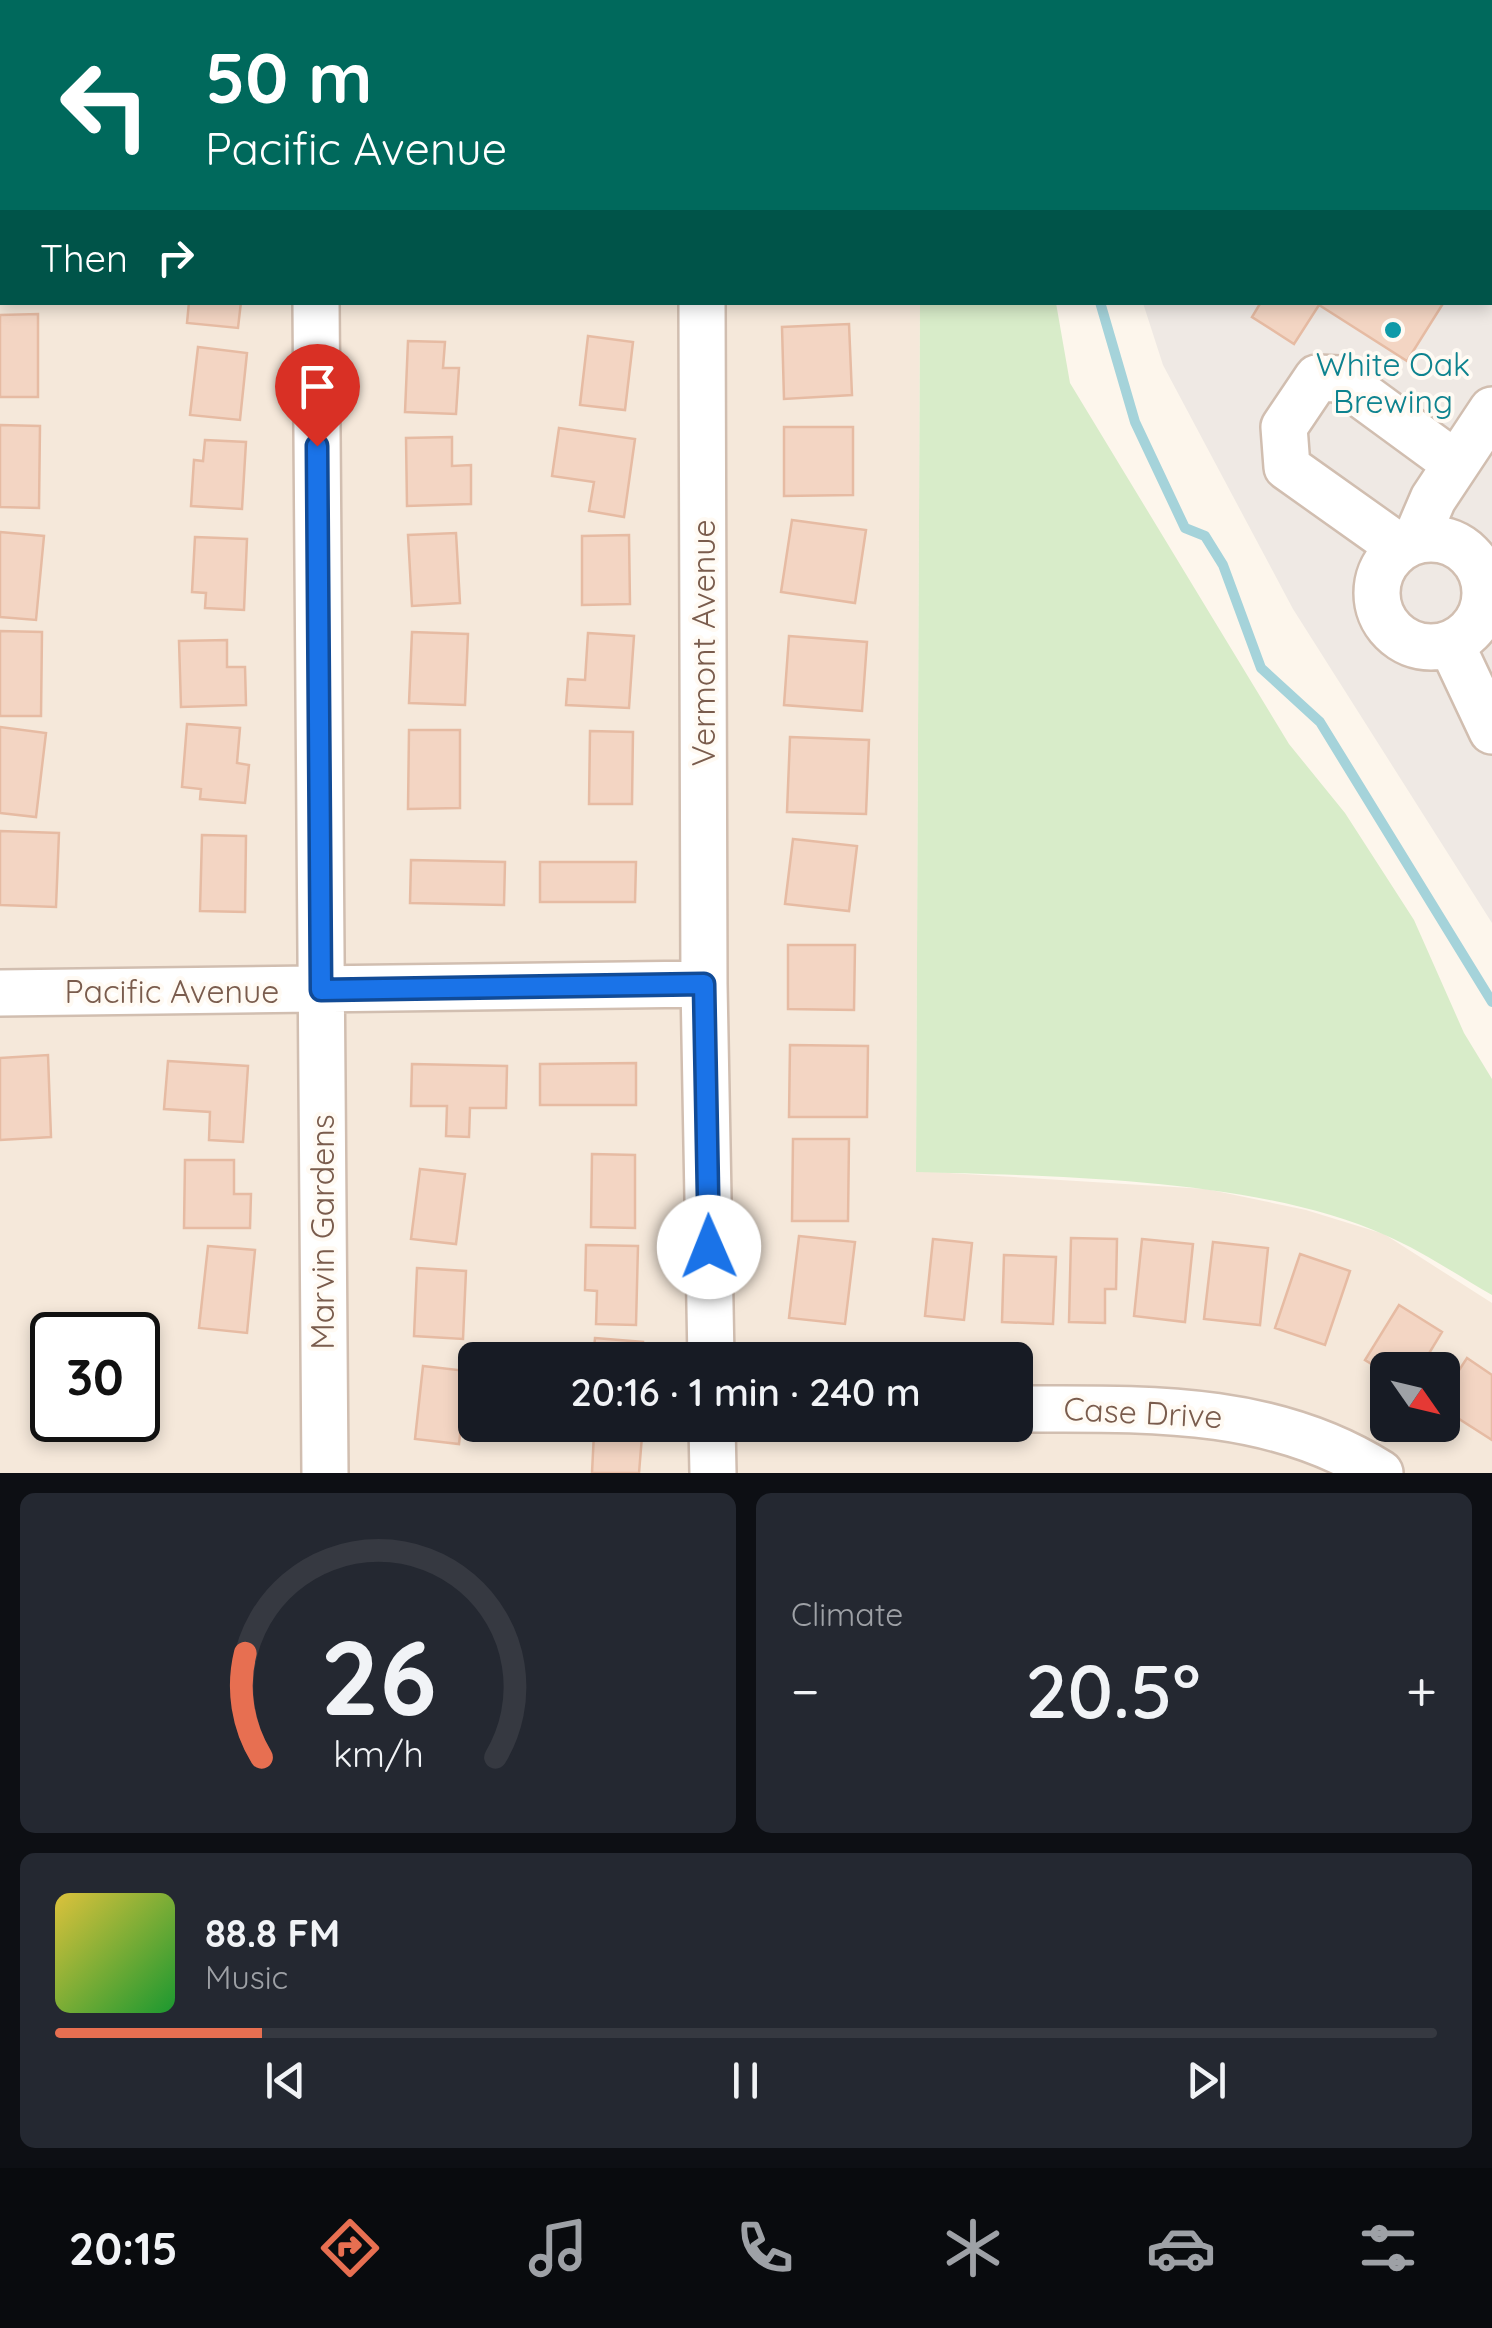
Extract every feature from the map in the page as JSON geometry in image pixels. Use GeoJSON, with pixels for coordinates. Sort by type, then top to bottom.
{"type":"FeatureCollection","features":[{"type":"Feature","properties":{"kind":"street"},"geometry":{"type":"LineString","coordinates":[[316,305],[321,990]]}},
{"type":"Feature","properties":{"kind":"street","name":"Vermont Avenue"},"geometry":{"type":"LineString","coordinates":[[702,305],[704,984],[711,1342]]}},
{"type":"Feature","properties":{"kind":"street"},"geometry":{"type":"LineString","coordinates":[[1456,464],[1340,379],[1317,378],[1284,427],[1287,467],[1408,545],[1451,543],[1478,568],[1484,586],[1478,621],[1451,644],[1416,645],[1387,626],[1379,610],[1380,576],[1408,545],[1492,410]]}},
{"type":"Feature","properties":{"kind":"street"},"geometry":{"type":"LineString","coordinates":[[1451,644],[1492,731]]}},
{"type":"Feature","properties":{"kind":"street","name":"Pacific Avenue"},"geometry":{"type":"LineString","coordinates":[[0,993],[704,984]]}},
{"type":"Feature","properties":{"kind":"street","name":"Marvin Gardens"},"geometry":{"type":"LineString","coordinates":[[321,990],[325,1473]]}},
{"type":"Feature","properties":{"kind":"street","name":"Case Drive"},"geometry":{"type":"LineString","coordinates":[[1033,1409],[1164,1410],[1236,1418],[1296,1434],[1352,1456],[1380,1473]]}},
{"type":"Feature","properties":{"kind":"street"},"geometry":{"type":"LineString","coordinates":[[712,1442],[712,1473]]}},
{"type":"Feature","properties":{"kind":"shaded area"},"geometry":{"type":"Polygon","coordinates":[[[0,305],[920,305],[916,1171],[1206,1189],[1306,1210],[1384,1234],[1492,1303],[1492,1473],[0,1473],[0,305]]]}},
{"type":"Feature","properties":{"kind":"shaded area"},"geometry":{"type":"Polygon","coordinates":[[[1144,305],[1492,305],[1492,923],[1293,609],[1163,365],[1144,305]]]}},
{"type":"Feature","properties":{"kind":"green space"},"geometry":{"type":"Polygon","coordinates":[[[920,305],[1056,305],[1070,383],[1289,744],[1345,813],[1414,920],[1464,1033],[1492,1079],[1492,1295],[1385,1235],[1334,1216],[1278,1202],[1155,1184],[916,1172],[920,305]]]}},
{"type":"Feature","properties":{"kind":"building"},"geometry":{"type":"Polygon","coordinates":[[[189,305],[241,305],[238,328],[187,323],[189,305]]]}},
{"type":"Feature","properties":{"kind":"building","name":"White Oak Brewing"},"geometry":{"type":"Polygon","coordinates":[[[1259,305],[1319,305],[1294,344],[1252,317],[1259,305]]]}},
{"type":"Feature","properties":{"kind":"building","name":"White Oak Brewing"},"geometry":{"type":"Polygon","coordinates":[[[1319,305],[1442,305],[1407,361],[1319,305]]]}},
{"type":"Feature","properties":{"kind":"building"},"geometry":{"type":"Polygon","coordinates":[[[38,314],[38,397],[0,397],[0,315],[38,314]]]}},
{"type":"Feature","properties":{"kind":"building"},"geometry":{"type":"Polygon","coordinates":[[[849,324],[852,395],[784,399],[782,327],[849,324]]]}},
{"type":"Feature","properties":{"kind":"building"},"geometry":{"type":"Polygon","coordinates":[[[588,336],[633,342],[625,410],[580,405],[588,336]]]}},
{"type":"Feature","properties":{"kind":"building"},"geometry":{"type":"Polygon","coordinates":[[[408,341],[445,342],[443,368],[459,368],[456,414],[405,412],[408,341]]]}},
{"type":"Feature","properties":{"kind":"building"},"geometry":{"type":"Polygon","coordinates":[[[198,347],[247,353],[240,420],[190,415],[198,347]]]}},
{"type":"Feature","properties":{"kind":"building"},"geometry":{"type":"Polygon","coordinates":[[[0,425],[40,426],[39,508],[0,507],[0,425]]]}},
{"type":"Feature","properties":{"kind":"building"},"geometry":{"type":"Polygon","coordinates":[[[784,427],[853,427],[853,495],[784,496],[784,427]]]}},
{"type":"Feature","properties":{"kind":"building"},"geometry":{"type":"Polygon","coordinates":[[[559,428],[635,439],[624,517],[589,511],[594,482],[552,476],[559,428]]]}},
{"type":"Feature","properties":{"kind":"building"},"geometry":{"type":"Polygon","coordinates":[[[452,437],[452,466],[471,465],[471,504],[407,506],[406,438],[452,437]]]}},
{"type":"Feature","properties":{"kind":"building"},"geometry":{"type":"Polygon","coordinates":[[[205,440],[246,442],[242,509],[191,506],[194,460],[203,461],[205,440]]]}},
{"type":"Feature","properties":{"kind":"building"},"geometry":{"type":"Polygon","coordinates":[[[792,520],[866,530],[855,603],[781,592],[792,520]]]}},
{"type":"Feature","properties":{"kind":"building"},"geometry":{"type":"Polygon","coordinates":[[[0,532],[44,536],[36,620],[0,617],[0,532]]]}},
{"type":"Feature","properties":{"kind":"building"},"geometry":{"type":"Polygon","coordinates":[[[456,533],[460,603],[412,606],[408,535],[456,533]]]}},
{"type":"Feature","properties":{"kind":"building"},"geometry":{"type":"Polygon","coordinates":[[[629,535],[630,604],[582,605],[582,536],[629,535]]]}},
{"type":"Feature","properties":{"kind":"building"},"geometry":{"type":"Polygon","coordinates":[[[195,537],[247,539],[244,610],[205,608],[206,593],[192,592],[195,537]]]}},
{"type":"Feature","properties":{"kind":"building"},"geometry":{"type":"Polygon","coordinates":[[[0,631],[42,632],[41,716],[0,716],[0,631]]]}},
{"type":"Feature","properties":{"kind":"building"},"geometry":{"type":"Polygon","coordinates":[[[412,632],[468,634],[465,705],[409,703],[412,632]]]}},
{"type":"Feature","properties":{"kind":"building"},"geometry":{"type":"Polygon","coordinates":[[[588,633],[634,636],[629,708],[566,705],[568,679],[585,680],[588,633]]]}},
{"type":"Feature","properties":{"kind":"building"},"geometry":{"type":"Polygon","coordinates":[[[789,636],[867,642],[862,711],[784,705],[789,636]]]}},
{"type":"Feature","properties":{"kind":"building"},"geometry":{"type":"Polygon","coordinates":[[[227,640],[227,667],[245,667],[246,705],[181,707],[179,641],[227,640]]]}},
{"type":"Feature","properties":{"kind":"building"},"geometry":{"type":"Polygon","coordinates":[[[187,724],[240,728],[237,763],[249,765],[245,803],[200,799],[201,789],[182,787],[187,724]]]}},
{"type":"Feature","properties":{"kind":"building"},"geometry":{"type":"Polygon","coordinates":[[[0,727],[46,733],[36,817],[0,813],[0,727]]]}},
{"type":"Feature","properties":{"kind":"building"},"geometry":{"type":"Polygon","coordinates":[[[409,730],[460,730],[460,808],[408,809],[409,730]]]}},
{"type":"Feature","properties":{"kind":"building"},"geometry":{"type":"Polygon","coordinates":[[[590,731],[633,732],[632,804],[589,804],[590,731]]]}},
{"type":"Feature","properties":{"kind":"building"},"geometry":{"type":"Polygon","coordinates":[[[790,737],[869,740],[866,814],[787,812],[790,737]]]}},
{"type":"Feature","properties":{"kind":"building"},"geometry":{"type":"Polygon","coordinates":[[[0,831],[59,833],[56,907],[0,905],[0,831]]]}},
{"type":"Feature","properties":{"kind":"building"},"geometry":{"type":"Polygon","coordinates":[[[202,835],[246,836],[245,912],[200,911],[202,835]]]}},
{"type":"Feature","properties":{"kind":"building"},"geometry":{"type":"Polygon","coordinates":[[[793,839],[857,846],[849,911],[785,904],[793,839]]]}},
{"type":"Feature","properties":{"kind":"building"},"geometry":{"type":"Polygon","coordinates":[[[411,860],[505,862],[504,905],[410,903],[411,860]]]}},
{"type":"Feature","properties":{"kind":"building"},"geometry":{"type":"Polygon","coordinates":[[[540,862],[636,862],[635,902],[540,902],[540,862]]]}},
{"type":"Feature","properties":{"kind":"building"},"geometry":{"type":"Polygon","coordinates":[[[788,945],[855,945],[854,1010],[788,1009],[788,945]]]}},
{"type":"Feature","properties":{"kind":"building"},"geometry":{"type":"Polygon","coordinates":[[[790,1045],[868,1046],[867,1117],[789,1117],[790,1045]]]}},
{"type":"Feature","properties":{"kind":"building"},"geometry":{"type":"Polygon","coordinates":[[[48,1055],[51,1137],[0,1140],[0,1058],[48,1055]]]}},
{"type":"Feature","properties":{"kind":"building"},"geometry":{"type":"Polygon","coordinates":[[[168,1061],[248,1066],[243,1142],[209,1140],[210,1112],[164,1109],[168,1061]]]}},
{"type":"Feature","properties":{"kind":"building"},"geometry":{"type":"Polygon","coordinates":[[[636,1063],[636,1105],[540,1105],[540,1064],[636,1063]]]}},
{"type":"Feature","properties":{"kind":"building"},"geometry":{"type":"Polygon","coordinates":[[[412,1064],[507,1066],[506,1108],[470,1108],[469,1137],[446,1136],[447,1106],[411,1106],[412,1064]]]}},
{"type":"Feature","properties":{"kind":"building"},"geometry":{"type":"Polygon","coordinates":[[[793,1139],[849,1139],[848,1221],[792,1221],[793,1139]]]}},
{"type":"Feature","properties":{"kind":"building"},"geometry":{"type":"Polygon","coordinates":[[[592,1154],[635,1155],[635,1228],[591,1227],[592,1154]]]}},
{"type":"Feature","properties":{"kind":"building"},"geometry":{"type":"Polygon","coordinates":[[[185,1160],[234,1160],[234,1194],[251,1194],[250,1228],[184,1228],[185,1160]]]}},
{"type":"Feature","properties":{"kind":"building"},"geometry":{"type":"Polygon","coordinates":[[[420,1169],[465,1174],[456,1244],[411,1239],[420,1169]]]}},
{"type":"Feature","properties":{"kind":"building"},"geometry":{"type":"Polygon","coordinates":[[[799,1236],[855,1242],[845,1324],[789,1318],[799,1236]]]}},
{"type":"Feature","properties":{"kind":"building"},"geometry":{"type":"Polygon","coordinates":[[[1071,1238],[1117,1239],[1116,1289],[1105,1289],[1105,1323],[1069,1322],[1071,1238]]]}},
{"type":"Feature","properties":{"kind":"building"},"geometry":{"type":"Polygon","coordinates":[[[933,1239],[972,1243],[964,1320],[925,1316],[933,1239]]]}},
{"type":"Feature","properties":{"kind":"building"},"geometry":{"type":"Polygon","coordinates":[[[1142,1239],[1193,1244],[1185,1322],[1134,1316],[1142,1239]]]}},
{"type":"Feature","properties":{"kind":"building"},"geometry":{"type":"Polygon","coordinates":[[[1213,1242],[1268,1248],[1260,1325],[1204,1319],[1213,1242]]]}},
{"type":"Feature","properties":{"kind":"building"},"geometry":{"type":"Polygon","coordinates":[[[586,1245],[638,1246],[636,1325],[596,1324],[597,1291],[585,1290],[586,1245]]]}},
{"type":"Feature","properties":{"kind":"building"},"geometry":{"type":"Polygon","coordinates":[[[208,1246],[255,1250],[247,1333],[199,1328],[208,1246]]]}},
{"type":"Feature","properties":{"kind":"building"},"geometry":{"type":"Polygon","coordinates":[[[1300,1254],[1350,1271],[1325,1345],[1275,1328],[1300,1254]]]}},
{"type":"Feature","properties":{"kind":"building"},"geometry":{"type":"Polygon","coordinates":[[[1004,1255],[1056,1257],[1053,1324],[1002,1322],[1004,1255]]]}},
{"type":"Feature","properties":{"kind":"building"},"geometry":{"type":"Polygon","coordinates":[[[417,1268],[466,1271],[463,1339],[414,1336],[417,1268]]]}},
{"type":"Feature","properties":{"kind":"building"},"geometry":{"type":"Polygon","coordinates":[[[1399,1305],[1442,1332],[1430,1352],[1370,1352],[1370,1363],[1365,1360],[1399,1305]]]}},
{"type":"Feature","properties":{"kind":"building"},"geometry":{"type":"Polygon","coordinates":[[[595,1338],[643,1342],[595,1342],[595,1338]]]}},
{"type":"Feature","properties":{"kind":"building"},"geometry":{"type":"Polygon","coordinates":[[[1467,1358],[1492,1375],[1492,1440],[1460,1420],[1460,1369],[1467,1358]]]}},
{"type":"Feature","properties":{"kind":"building"},"geometry":{"type":"Polygon","coordinates":[[[423,1366],[458,1370],[459,1444],[415,1439],[423,1366]]]}},
{"type":"Feature","properties":{"kind":"building"},"geometry":{"type":"Polygon","coordinates":[[[594,1442],[642,1442],[639,1473],[592,1473],[594,1442]]]}},
{"type":"Feature","properties":{"kind":"waterway"},"geometry":{"type":"LineString","coordinates":[[1101,305],[1135,422],[1185,528],[1205,536],[1223,565],[1261,668],[1320,722],[1492,1002]]}},
{"type":"Feature","properties":{"kind":"place","name":"White Oak Brewing"},"geometry":{"type":"Point","coordinates":[1393,330]}},
{"type":"Feature","properties":{"kind":"route"},"geometry":{"type":"LineString","coordinates":[[317,446],[321,990],[704,984],[709,1247]]}}]}
